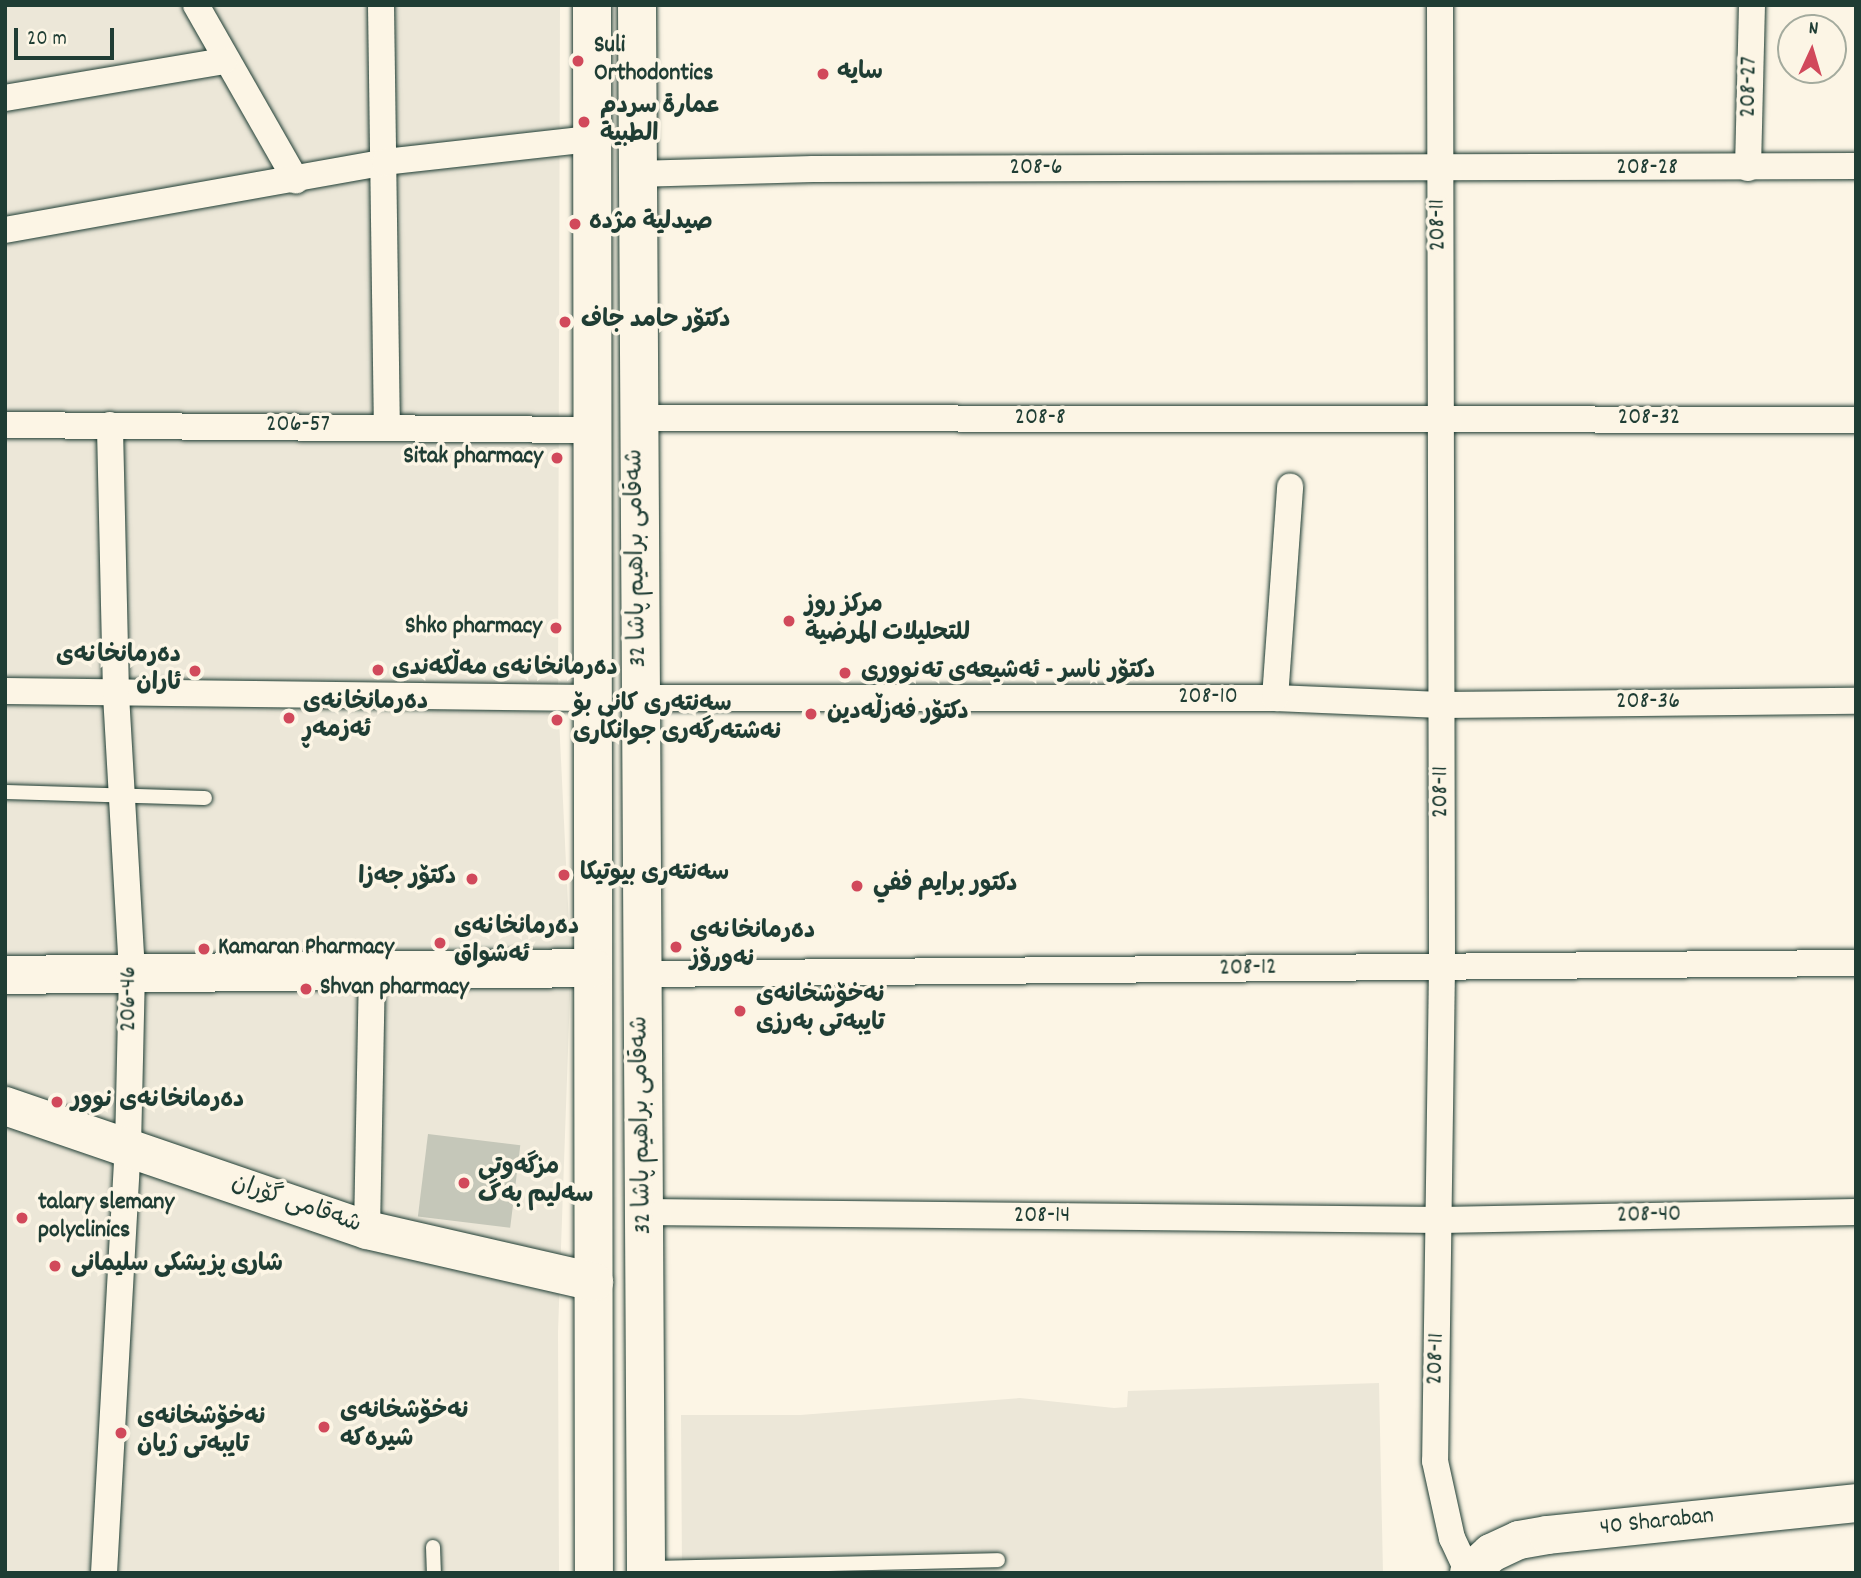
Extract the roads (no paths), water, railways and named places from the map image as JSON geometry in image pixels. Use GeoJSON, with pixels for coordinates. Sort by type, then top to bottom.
{"type":"FeatureCollection","features":[{"type":"Feature","properties":{"kind":"main road","name":"شەقامی براهیم پاشا 32"},"geometry":{"type":"LineString","coordinates":[[592,5],[590,430],[594,1573]]}},
{"type":"Feature","properties":{"kind":"main road","name":"شەقامی براهیم پاشا 32"},"geometry":{"type":"LineString","coordinates":[[637,5],[635,174],[646,1571]]}},
{"type":"Feature","properties":{"kind":"main road"},"geometry":{"type":"LineString","coordinates":[[5,975],[372,968],[593,968]]}},
{"type":"Feature","properties":{"kind":"main road","name":"شەقامی گۆران"},"geometry":{"type":"LineString","coordinates":[[5,1106],[367,1230],[594,1282]]}},
{"type":"Feature","properties":{"kind":"main road","name":"40 Sharaban"},"geometry":{"type":"LineString","coordinates":[[1469,1573],[1491,1553],[1538,1536],[1856,1503]]}},
{"type":"Feature","properties":{"kind":"street"},"geometry":{"type":"LineString","coordinates":[[196,5],[225,61],[296,180]]}},
{"type":"Feature","properties":{"kind":"street"},"geometry":{"type":"LineString","coordinates":[[381,5],[387,427]]}},
{"type":"Feature","properties":{"kind":"street","name":"208-11"},"geometry":{"type":"LineString","coordinates":[[1440,5],[1438,170],[1443,418],[1442,967],[1441,1220],[1435,1461],[1452,1538],[1469,1573]]}},
{"type":"Feature","properties":{"kind":"street","name":"208-27"},"geometry":{"type":"LineString","coordinates":[[1748,168],[1752,5]]}},
{"type":"Feature","properties":{"kind":"street"},"geometry":{"type":"LineString","coordinates":[[5,98],[225,61]]}},
{"type":"Feature","properties":{"kind":"street"},"geometry":{"type":"LineString","coordinates":[[5,230],[385,162],[591,139]]}},
{"type":"Feature","properties":{"kind":"street","name":"208-28"},"geometry":{"type":"LineString","coordinates":[[1438,170],[1856,166]]}},
{"type":"Feature","properties":{"kind":"street","name":"208-6"},"geometry":{"type":"LineString","coordinates":[[635,174],[813,169],[1438,170]]}},
{"type":"Feature","properties":{"kind":"street","name":"208-8"},"geometry":{"type":"LineString","coordinates":[[637,418],[1443,418]]}},
{"type":"Feature","properties":{"kind":"street","name":"208-32"},"geometry":{"type":"LineString","coordinates":[[1443,418],[1856,420]]}},
{"type":"Feature","properties":{"kind":"street","name":"206-57"},"geometry":{"type":"LineString","coordinates":[[5,425],[590,430]]}},
{"type":"Feature","properties":{"kind":"street","name":"206-46"},"geometry":{"type":"LineString","coordinates":[[104,1573],[128,1147],[132,972],[116,693],[110,425]]}},
{"type":"Feature","properties":{"kind":"street"},"geometry":{"type":"LineString","coordinates":[[1275,698],[1290,487]]}},
{"type":"Feature","properties":{"kind":"street"},"geometry":{"type":"LineString","coordinates":[[5,691],[593,698]]}},
{"type":"Feature","properties":{"kind":"street","name":"208-10"},"geometry":{"type":"LineString","coordinates":[[639,698],[1275,698],[1441,705]]}},
{"type":"Feature","properties":{"kind":"street","name":"208-36"},"geometry":{"type":"LineString","coordinates":[[1441,705],[1856,701]]}},
{"type":"Feature","properties":{"kind":"street","name":"208-12"},"geometry":{"type":"LineString","coordinates":[[641,974],[1856,963]]}},
{"type":"Feature","properties":{"kind":"street"},"geometry":{"type":"LineString","coordinates":[[367,1230],[372,968]]}},
{"type":"Feature","properties":{"kind":"street","name":"208-14"},"geometry":{"type":"LineString","coordinates":[[644,1212],[1441,1220]]}},
{"type":"Feature","properties":{"kind":"street","name":"208-40"},"geometry":{"type":"LineString","coordinates":[[1441,1220],[1856,1212]]}},
{"type":"Feature","properties":{"kind":"lane"},"geometry":{"type":"LineString","coordinates":[[5,792],[205,798]]}},
{"type":"Feature","properties":{"kind":"lane"},"geometry":{"type":"LineString","coordinates":[[433,1547],[434,1573]]}},
{"type":"Feature","properties":{"kind":"lane"},"geometry":{"type":"LineString","coordinates":[[646,1571],[998,1560]]}},
{"type":"Feature","properties":{"kind":"place","name":"Suli Orthodontics"},"geometry":{"type":"Point","coordinates":[578,61]}},
{"type":"Feature","properties":{"kind":"place","name":"سایە"},"geometry":{"type":"Point","coordinates":[823,74]}},
{"type":"Feature","properties":{"kind":"place","name":"عمارة سردم الطبية"},"geometry":{"type":"Point","coordinates":[584,122]}},
{"type":"Feature","properties":{"kind":"place","name":"صيدلية مژده"},"geometry":{"type":"Point","coordinates":[575,224]}},
{"type":"Feature","properties":{"kind":"place","name":"دکتۆر حامد جاف"},"geometry":{"type":"Point","coordinates":[565,322]}},
{"type":"Feature","properties":{"kind":"place","name":"Sitak pharmacy"},"geometry":{"type":"Point","coordinates":[557,458]}},
{"type":"Feature","properties":{"kind":"place","name":"مركز روز للتحليلات المرضية"},"geometry":{"type":"Point","coordinates":[789,621]}},
{"type":"Feature","properties":{"kind":"place","name":"Shko pharmacy"},"geometry":{"type":"Point","coordinates":[556,628]}},
{"type":"Feature","properties":{"kind":"place","name":"دەرمانخانەی مەڵکەندی"},"geometry":{"type":"Point","coordinates":[378,670]}},
{"type":"Feature","properties":{"kind":"place","name":"دەرمانخانەی ئاران"},"geometry":{"type":"Point","coordinates":[195,671]}},
{"type":"Feature","properties":{"kind":"place","name":"دکتۆر ناسر - ئەشیعەی تەنووری"},"geometry":{"type":"Point","coordinates":[845,673]}},
{"type":"Feature","properties":{"kind":"place","name":"دکتۆر فەزڵەدین"},"geometry":{"type":"Point","coordinates":[811,714]}},
{"type":"Feature","properties":{"kind":"place","name":"دەرمانخانەی ئەزمەڕ"},"geometry":{"type":"Point","coordinates":[289,718]}},
{"type":"Feature","properties":{"kind":"place","name":"سەنتەری کانی بۆ نەشتەرگەری جوانکاری"},"geometry":{"type":"Point","coordinates":[557,720]}},
{"type":"Feature","properties":{"kind":"place","name":"سەنتەری بیوتیکا"},"geometry":{"type":"Point","coordinates":[564,875]}},
{"type":"Feature","properties":{"kind":"place","name":"دکتۆر جەزا"},"geometry":{"type":"Point","coordinates":[472,879]}},
{"type":"Feature","properties":{"kind":"place","name":"دكتور برايم ففي"},"geometry":{"type":"Point","coordinates":[857,886]}},
{"type":"Feature","properties":{"kind":"place","name":"دەرمانخانەی ئەشواق"},"geometry":{"type":"Point","coordinates":[440,943]}},
{"type":"Feature","properties":{"kind":"place","name":"دەرمانخانەی نەورۆز"},"geometry":{"type":"Point","coordinates":[676,947]}},
{"type":"Feature","properties":{"kind":"place","name":"Kamaran Pharmacy"},"geometry":{"type":"Point","coordinates":[204,949]}},
{"type":"Feature","properties":{"kind":"place","name":"Shvan pharmacy"},"geometry":{"type":"Point","coordinates":[306,989]}},
{"type":"Feature","properties":{"kind":"place","name":"نەخۆشخانەی تایبەتی بەرزی"},"geometry":{"type":"Point","coordinates":[740,1011]}},
{"type":"Feature","properties":{"kind":"place","name":"دەرمانخانەی نوور"},"geometry":{"type":"Point","coordinates":[57,1102]}},
{"type":"Feature","properties":{"kind":"place","name":"مزگەوتی سەلیم بەگ"},"geometry":{"type":"Point","coordinates":[464,1183]}},
{"type":"Feature","properties":{"kind":"place","name":"talary slemany polyclinics"},"geometry":{"type":"Point","coordinates":[22,1218]}},
{"type":"Feature","properties":{"kind":"place","name":"شارى پزيشكى سليمانى"},"geometry":{"type":"Point","coordinates":[55,1266]}},
{"type":"Feature","properties":{"kind":"place","name":"نەخۆشخانەی شیرەکە"},"geometry":{"type":"Point","coordinates":[324,1427]}},
{"type":"Feature","properties":{"kind":"place","name":"نەخۆشخانەی تایبەتی ژیان"},"geometry":{"type":"Point","coordinates":[121,1433]}}]}
